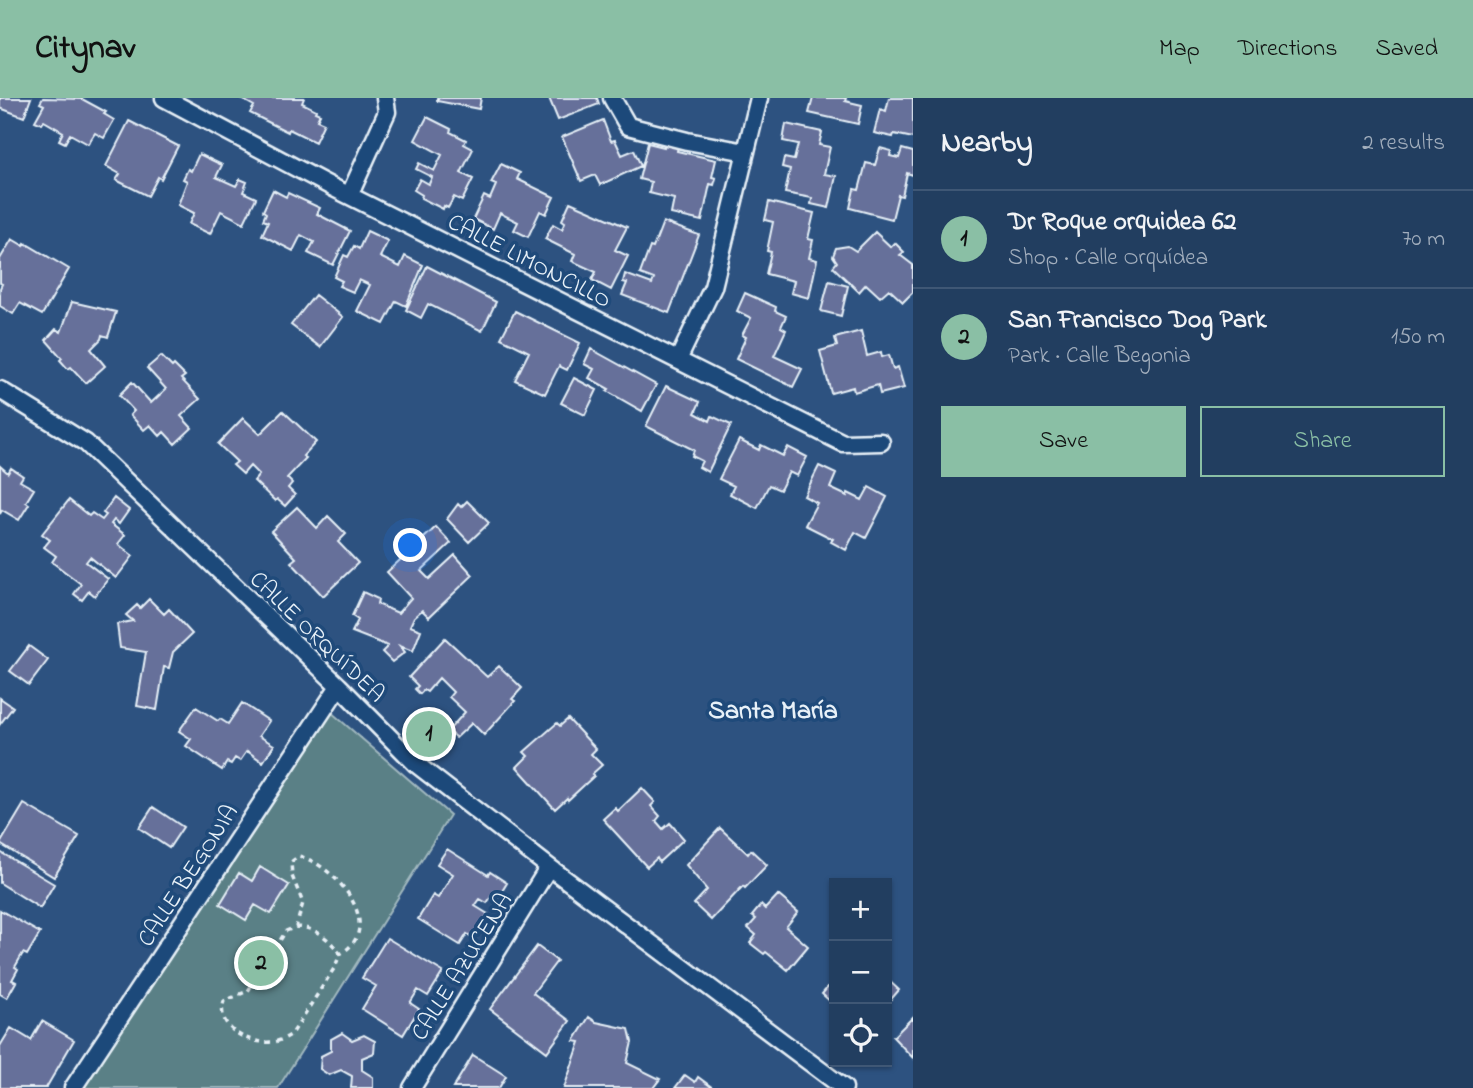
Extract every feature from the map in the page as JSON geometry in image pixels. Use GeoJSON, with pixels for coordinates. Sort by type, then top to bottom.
{"type":"FeatureCollection","features":[{"type":"Feature","properties":{"kind":"street","name":"CALLE LIMONCILLO"},"geometry":{"type":"LineString","coordinates":[[164,98],[332,187],[843,443],[881,442]]}},
{"type":"Feature","properties":{"kind":"street"},"geometry":{"type":"LineString","coordinates":[[350,194],[387,113],[385,98]]}},
{"type":"Feature","properties":{"kind":"street"},"geometry":{"type":"LineString","coordinates":[[612,98],[628,126],[746,152]]}},
{"type":"Feature","properties":{"kind":"street"},"geometry":{"type":"LineString","coordinates":[[678,360],[713,287],[759,98]]}},
{"type":"Feature","properties":{"kind":"street","name":"CALLE ORQUÍDEA"},"geometry":{"type":"LineString","coordinates":[[0,390],[86,443],[339,686],[416,764],[844,1088]]}},
{"type":"Feature","properties":{"kind":"street","name":"CALLE BEGONIA"},"geometry":{"type":"LineString","coordinates":[[73,1088],[339,686]]}},
{"type":"Feature","properties":{"kind":"street","name":"CALLE AZUCENA"},"geometry":{"type":"LineString","coordinates":[[412,1088],[549,867]]}},
{"type":"Feature","properties":{"kind":"path"},"geometry":{"type":"LineString","coordinates":[[296,927],[303,903],[292,876],[291,862],[299,856],[312,859],[342,884],[352,897],[358,925],[355,942],[340,954],[335,967],[292,1034],[270,1043],[253,1041],[238,1035],[225,1023],[222,1013],[224,1001],[248,991],[286,931],[307,927],[332,943],[340,954]]}},
{"type":"Feature","properties":{"kind":"green space"},"geometry":{"type":"Polygon","coordinates":[[[331,712],[450,815],[278,1088],[83,1088],[331,712]]]}},
{"type":"Feature","properties":{"kind":"building"},"geometry":{"type":"Polygon","coordinates":[[[0,98],[31,98],[24,117],[0,108],[0,98]]]}},
{"type":"Feature","properties":{"kind":"building"},"geometry":{"type":"Polygon","coordinates":[[[43,98],[82,99],[106,112],[104,114],[114,120],[104,138],[95,133],[88,144],[70,134],[65,143],[59,140],[63,132],[44,121],[42,124],[35,121],[44,105],[40,103],[43,98]]]}},
{"type":"Feature","properties":{"kind":"building"},"geometry":{"type":"Polygon","coordinates":[[[240,98],[304,98],[302,103],[316,110],[315,112],[320,114],[317,120],[324,123],[315,142],[250,113],[254,106],[240,98]]]}},
{"type":"Feature","properties":{"kind":"building"},"geometry":{"type":"Polygon","coordinates":[[[437,98],[481,98],[479,109],[437,101],[437,98]]]}},
{"type":"Feature","properties":{"kind":"building"},"geometry":{"type":"Polygon","coordinates":[[[549,98],[597,98],[599,104],[558,120],[549,98]]]}},
{"type":"Feature","properties":{"kind":"building"},"geometry":{"type":"Polygon","coordinates":[[[813,98],[846,98],[845,101],[862,105],[858,124],[809,113],[813,98]]]}},
{"type":"Feature","properties":{"kind":"building"},"geometry":{"type":"Polygon","coordinates":[[[889,98],[913,98],[913,138],[874,133],[880,109],[886,111],[889,98]]]}},
{"type":"Feature","properties":{"kind":"building"},"geometry":{"type":"Polygon","coordinates":[[[427,117],[451,129],[450,132],[466,140],[464,144],[473,149],[461,173],[473,179],[462,201],[454,197],[448,208],[444,206],[443,209],[421,198],[422,195],[414,190],[420,179],[429,184],[432,177],[416,169],[419,163],[434,171],[442,155],[415,140],[427,117]]]}},
{"type":"Feature","properties":{"kind":"building"},"geometry":{"type":"Polygon","coordinates":[[[603,120],[611,141],[615,140],[622,155],[634,150],[641,166],[600,185],[595,175],[581,181],[562,137],[603,120]]]}},
{"type":"Feature","properties":{"kind":"building"},"geometry":{"type":"Polygon","coordinates":[[[129,121],[178,146],[161,179],[158,177],[148,196],[116,180],[120,174],[106,166],[129,121]]]}},
{"type":"Feature","properties":{"kind":"building"},"geometry":{"type":"Polygon","coordinates":[[[786,124],[822,132],[819,145],[830,147],[824,174],[836,176],[829,208],[811,204],[812,198],[785,193],[790,169],[782,167],[784,158],[794,160],[798,144],[783,141],[786,124]]]}},
{"type":"Feature","properties":{"kind":"building"},"geometry":{"type":"Polygon","coordinates":[[[648,143],[664,147],[665,143],[678,146],[677,151],[716,160],[712,177],[716,178],[714,185],[710,184],[702,221],[671,214],[674,199],[649,193],[651,182],[639,179],[648,143]]]}},
{"type":"Feature","properties":{"kind":"building"},"geometry":{"type":"Polygon","coordinates":[[[880,148],[891,151],[890,156],[899,158],[902,149],[913,152],[913,175],[907,173],[902,196],[898,195],[892,219],[850,208],[854,189],[859,190],[866,163],[875,165],[880,148]]]}},
{"type":"Feature","properties":{"kind":"building"},"geometry":{"type":"Polygon","coordinates":[[[199,154],[222,165],[216,177],[236,186],[240,179],[247,182],[243,192],[256,198],[244,223],[221,211],[210,234],[189,224],[194,213],[178,205],[187,181],[183,179],[188,169],[191,171],[199,154]]]}},
{"type":"Feature","properties":{"kind":"building"},"geometry":{"type":"Polygon","coordinates":[[[501,164],[520,173],[517,179],[554,197],[546,214],[540,211],[528,237],[514,230],[518,222],[500,213],[493,229],[473,219],[484,196],[490,199],[496,185],[491,183],[501,164]]]}},
{"type":"Feature","properties":{"kind":"building"},"geometry":{"type":"Polygon","coordinates":[[[273,190],[286,197],[288,193],[320,208],[317,214],[350,231],[333,265],[308,253],[314,242],[301,235],[293,251],[262,235],[268,222],[263,220],[266,213],[263,211],[273,190]]]}},
{"type":"Feature","properties":{"kind":"building"},"geometry":{"type":"Polygon","coordinates":[[[570,202],[627,227],[615,250],[628,256],[611,290],[592,280],[596,272],[572,261],[575,254],[545,239],[553,224],[562,229],[565,222],[562,220],[570,202]]]}},
{"type":"Feature","properties":{"kind":"building"},"geometry":{"type":"Polygon","coordinates":[[[769,202],[814,213],[808,239],[813,240],[809,258],[817,260],[809,298],[791,293],[794,281],[766,274],[773,222],[765,220],[769,202]]]}},
{"type":"Feature","properties":{"kind":"building"},"geometry":{"type":"Polygon","coordinates":[[[663,222],[699,235],[669,313],[622,295],[627,283],[623,282],[625,274],[652,284],[654,279],[640,274],[663,222]]]}},
{"type":"Feature","properties":{"kind":"building"},"geometry":{"type":"Polygon","coordinates":[[[367,231],[388,241],[380,257],[400,267],[405,256],[423,265],[406,306],[396,301],[384,324],[357,311],[370,285],[359,280],[353,292],[339,286],[342,281],[334,277],[344,255],[348,257],[354,246],[359,249],[367,231]]]}},
{"type":"Feature","properties":{"kind":"building"},"geometry":{"type":"Polygon","coordinates":[[[875,232],[891,247],[895,243],[904,252],[900,255],[913,265],[913,292],[903,302],[889,289],[880,297],[866,284],[859,292],[833,267],[837,262],[833,256],[836,248],[848,246],[856,251],[875,232]]]}},
{"type":"Feature","properties":{"kind":"building"},"geometry":{"type":"Polygon","coordinates":[[[12,239],[24,246],[25,243],[69,269],[42,315],[20,303],[13,314],[0,306],[0,259],[12,239]]]}},
{"type":"Feature","properties":{"kind":"building"},"geometry":{"type":"Polygon","coordinates":[[[427,266],[496,302],[482,331],[428,304],[421,318],[406,310],[427,266]]]}},
{"type":"Feature","properties":{"kind":"building"},"geometry":{"type":"Polygon","coordinates":[[[829,281],[848,286],[841,316],[821,311],[829,281]]]}},
{"type":"Feature","properties":{"kind":"building"},"geometry":{"type":"Polygon","coordinates":[[[745,293],[776,307],[775,311],[786,316],[781,327],[786,330],[774,356],[802,369],[793,387],[736,359],[746,337],[742,335],[751,318],[737,311],[745,293]]]}},
{"type":"Feature","properties":{"kind":"building"},"geometry":{"type":"Polygon","coordinates":[[[315,295],[343,317],[320,347],[291,325],[315,295]]]}},
{"type":"Feature","properties":{"kind":"building"},"geometry":{"type":"Polygon","coordinates":[[[72,302],[116,312],[108,337],[102,335],[91,349],[105,366],[86,383],[71,367],[68,369],[46,340],[56,329],[61,332],[72,302]]]}},
{"type":"Feature","properties":{"kind":"building"},"geometry":{"type":"Polygon","coordinates":[[[515,311],[580,343],[567,370],[559,366],[545,394],[515,380],[529,352],[501,338],[515,311]]]}},
{"type":"Feature","properties":{"kind":"building"},"geometry":{"type":"Polygon","coordinates":[[[861,331],[867,356],[881,352],[882,357],[889,355],[893,369],[898,367],[904,388],[880,394],[878,385],[854,392],[853,387],[831,393],[820,351],[837,346],[835,338],[861,331]]]}},
{"type":"Feature","properties":{"kind":"building"},"geometry":{"type":"Polygon","coordinates":[[[591,349],[656,385],[642,411],[589,378],[594,369],[584,364],[591,349]]]}},
{"type":"Feature","properties":{"kind":"building"},"geometry":{"type":"Polygon","coordinates":[[[161,356],[185,376],[181,379],[200,399],[181,416],[192,428],[175,444],[164,432],[160,436],[150,425],[144,430],[130,415],[134,411],[119,395],[132,382],[151,403],[166,389],[147,368],[161,356]]]}},
{"type":"Feature","properties":{"kind":"building"},"geometry":{"type":"Polygon","coordinates":[[[574,378],[597,390],[585,415],[561,403],[574,378]]]}},
{"type":"Feature","properties":{"kind":"building"},"geometry":{"type":"Polygon","coordinates":[[[666,386],[700,402],[695,413],[710,421],[712,416],[731,425],[708,472],[699,467],[702,461],[692,456],[694,450],[646,426],[666,386]]]}},
{"type":"Feature","properties":{"kind":"building"},"geometry":{"type":"Polygon","coordinates":[[[283,411],[316,442],[303,456],[306,458],[287,478],[292,483],[288,488],[295,495],[285,506],[277,499],[275,501],[254,481],[259,475],[250,466],[243,474],[233,465],[237,462],[218,444],[243,418],[260,434],[283,411]]]}},
{"type":"Feature","properties":{"kind":"building"},"geometry":{"type":"Polygon","coordinates":[[[739,440],[759,450],[761,445],[783,456],[788,447],[807,457],[797,476],[789,472],[780,490],[769,485],[757,508],[730,494],[734,486],[719,479],[739,440]]]}},
{"type":"Feature","properties":{"kind":"building"},"geometry":{"type":"Polygon","coordinates":[[[0,466],[8,473],[11,468],[23,476],[20,481],[34,489],[19,520],[2,510],[0,514],[0,466]]]}},
{"type":"Feature","properties":{"kind":"building"},"geometry":{"type":"Polygon","coordinates":[[[819,466],[836,474],[830,488],[847,496],[848,493],[862,500],[869,487],[887,497],[866,538],[855,532],[846,550],[831,542],[833,539],[805,525],[817,503],[804,496],[819,466]]]}},
{"type":"Feature","properties":{"kind":"building"},"geometry":{"type":"Polygon","coordinates":[[[114,498],[129,510],[119,524],[114,520],[111,524],[125,535],[118,544],[133,556],[116,578],[90,557],[86,562],[108,579],[95,596],[89,591],[82,600],[74,594],[81,584],[52,562],[56,556],[44,547],[50,540],[42,534],[69,500],[89,516],[92,513],[102,520],[106,515],[103,513],[114,498]]]}},
{"type":"Feature","properties":{"kind":"building"},"geometry":{"type":"Polygon","coordinates":[[[467,501],[489,523],[469,542],[447,519],[458,504],[461,507],[467,501]]]}},
{"type":"Feature","properties":{"kind":"building"},"geometry":{"type":"Polygon","coordinates":[[[297,507],[317,528],[328,516],[346,534],[338,542],[358,563],[323,596],[291,562],[296,558],[271,531],[297,507]]]}},
{"type":"Feature","properties":{"kind":"building"},"geometry":{"type":"Polygon","coordinates":[[[436,527],[451,543],[421,571],[429,579],[455,555],[473,575],[429,617],[422,610],[414,617],[410,626],[421,630],[413,651],[400,646],[405,652],[392,662],[382,652],[388,646],[352,632],[358,620],[352,616],[363,592],[378,599],[377,604],[398,613],[411,598],[387,572],[436,527]]]}},
{"type":"Feature","properties":{"kind":"building"},"geometry":{"type":"Polygon","coordinates":[[[149,599],[164,614],[169,609],[192,634],[173,652],[169,668],[164,667],[157,710],[137,706],[146,652],[120,648],[117,624],[133,621],[126,615],[137,605],[140,608],[149,599]]]}},
{"type":"Feature","properties":{"kind":"building"},"geometry":{"type":"Polygon","coordinates":[[[445,638],[487,677],[499,666],[522,688],[512,699],[515,701],[484,735],[472,723],[456,738],[448,731],[465,712],[449,697],[453,692],[439,678],[427,692],[424,690],[420,694],[415,689],[418,686],[409,677],[445,638]]]}},
{"type":"Feature","properties":{"kind":"building"},"geometry":{"type":"Polygon","coordinates":[[[29,646],[48,660],[29,685],[10,671],[29,646]]]}},
{"type":"Feature","properties":{"kind":"building"},"geometry":{"type":"Polygon","coordinates":[[[0,698],[13,707],[0,724],[0,698]]]}},
{"type":"Feature","properties":{"kind":"building"},"geometry":{"type":"Polygon","coordinates":[[[242,703],[269,721],[259,736],[274,745],[263,762],[247,751],[240,761],[235,758],[231,764],[227,762],[222,770],[186,746],[191,739],[179,731],[196,707],[228,724],[242,703]]]}},
{"type":"Feature","properties":{"kind":"building"},"geometry":{"type":"Polygon","coordinates":[[[568,719],[596,749],[591,754],[602,765],[592,774],[594,776],[555,809],[517,767],[528,756],[524,752],[557,723],[560,726],[568,719]]]}},
{"type":"Feature","properties":{"kind":"building"},"geometry":{"type":"Polygon","coordinates":[[[642,788],[655,802],[651,806],[660,816],[656,821],[663,829],[670,823],[684,839],[659,862],[657,858],[647,867],[603,819],[615,808],[618,811],[642,788]]]}},
{"type":"Feature","properties":{"kind":"building"},"geometry":{"type":"Polygon","coordinates":[[[24,804],[79,836],[54,877],[0,844],[24,804]]]}},
{"type":"Feature","properties":{"kind":"building"},"geometry":{"type":"Polygon","coordinates":[[[153,807],[183,827],[169,848],[139,828],[153,807]]]}},
{"type":"Feature","properties":{"kind":"building"},"geometry":{"type":"Polygon","coordinates":[[[720,828],[748,854],[751,850],[767,865],[711,920],[694,904],[707,890],[686,865],[720,828]]]}},
{"type":"Feature","properties":{"kind":"building"},"geometry":{"type":"Polygon","coordinates":[[[447,849],[488,875],[490,872],[507,883],[499,896],[494,892],[487,903],[480,899],[475,906],[488,914],[473,938],[467,934],[460,945],[418,919],[433,895],[438,898],[453,874],[437,864],[447,849]]]}},
{"type":"Feature","properties":{"kind":"building"},"geometry":{"type":"Polygon","coordinates":[[[0,852],[54,884],[40,908],[0,883],[0,852]]]}},
{"type":"Feature","properties":{"kind":"building"},"geometry":{"type":"Polygon","coordinates":[[[260,867],[289,885],[271,914],[255,905],[246,920],[220,904],[239,873],[252,881],[260,867]]]}},
{"type":"Feature","properties":{"kind":"building"},"geometry":{"type":"Polygon","coordinates":[[[778,895],[798,912],[786,927],[808,946],[788,970],[750,943],[756,935],[748,928],[756,919],[752,916],[761,905],[765,909],[778,895]]]}},
{"type":"Feature","properties":{"kind":"building"},"geometry":{"type":"Polygon","coordinates":[[[0,910],[40,933],[27,955],[23,953],[15,967],[18,969],[12,980],[16,982],[7,998],[0,994],[0,910]]]}},
{"type":"Feature","properties":{"kind":"building"},"geometry":{"type":"Polygon","coordinates":[[[387,938],[443,972],[428,996],[418,990],[410,1003],[419,1009],[403,1035],[362,1009],[376,986],[362,978],[387,938]]]}},
{"type":"Feature","properties":{"kind":"building"},"geometry":{"type":"Polygon","coordinates":[[[537,946],[557,961],[533,993],[570,1021],[547,1052],[490,1009],[537,946]]]}},
{"type":"Feature","properties":{"kind":"building"},"geometry":{"type":"Polygon","coordinates":[[[892,984],[899,990],[892,998],[892,984]]]}},
{"type":"Feature","properties":{"kind":"building"},"geometry":{"type":"Polygon","coordinates":[[[829,986],[829,1000],[822,994],[829,986]]]}},
{"type":"Feature","properties":{"kind":"building"},"geometry":{"type":"Polygon","coordinates":[[[589,1017],[596,1022],[629,1029],[632,1042],[627,1063],[660,1079],[653,1088],[564,1088],[580,1042],[574,1041],[589,1017]]]}},
{"type":"Feature","properties":{"kind":"building"},"geometry":{"type":"Polygon","coordinates":[[[913,1017],[913,1058],[893,1037],[913,1017]]]}},
{"type":"Feature","properties":{"kind":"building"},"geometry":{"type":"Polygon","coordinates":[[[42,1021],[74,1040],[46,1088],[0,1088],[0,1046],[11,1028],[31,1040],[42,1021]]]}},
{"type":"Feature","properties":{"kind":"building"},"geometry":{"type":"Polygon","coordinates":[[[342,1033],[352,1040],[364,1035],[375,1041],[374,1053],[362,1058],[362,1070],[373,1077],[373,1088],[351,1088],[352,1076],[341,1070],[329,1075],[320,1069],[321,1056],[331,1051],[331,1039],[342,1033]]]}},
{"type":"Feature","properties":{"kind":"building"},"geometry":{"type":"Polygon","coordinates":[[[473,1055],[506,1076],[499,1088],[453,1088],[473,1055]]]}},
{"type":"Feature","properties":{"kind":"building"},"geometry":{"type":"Polygon","coordinates":[[[685,1075],[695,1082],[698,1077],[713,1088],[675,1088],[685,1075]]]}},
{"type":"Feature","properties":{"kind":"place","name":"Dr Roque orquidea 62"},"geometry":{"type":"Point","coordinates":[429,734]}},
{"type":"Feature","properties":{"kind":"place","name":"San Francisco Dog Park"},"geometry":{"type":"Point","coordinates":[261,963]}},
{"type":"Feature","properties":{"kind":"district","name":"Santa María"},"geometry":{"type":"Point","coordinates":[773,709]}}]}
